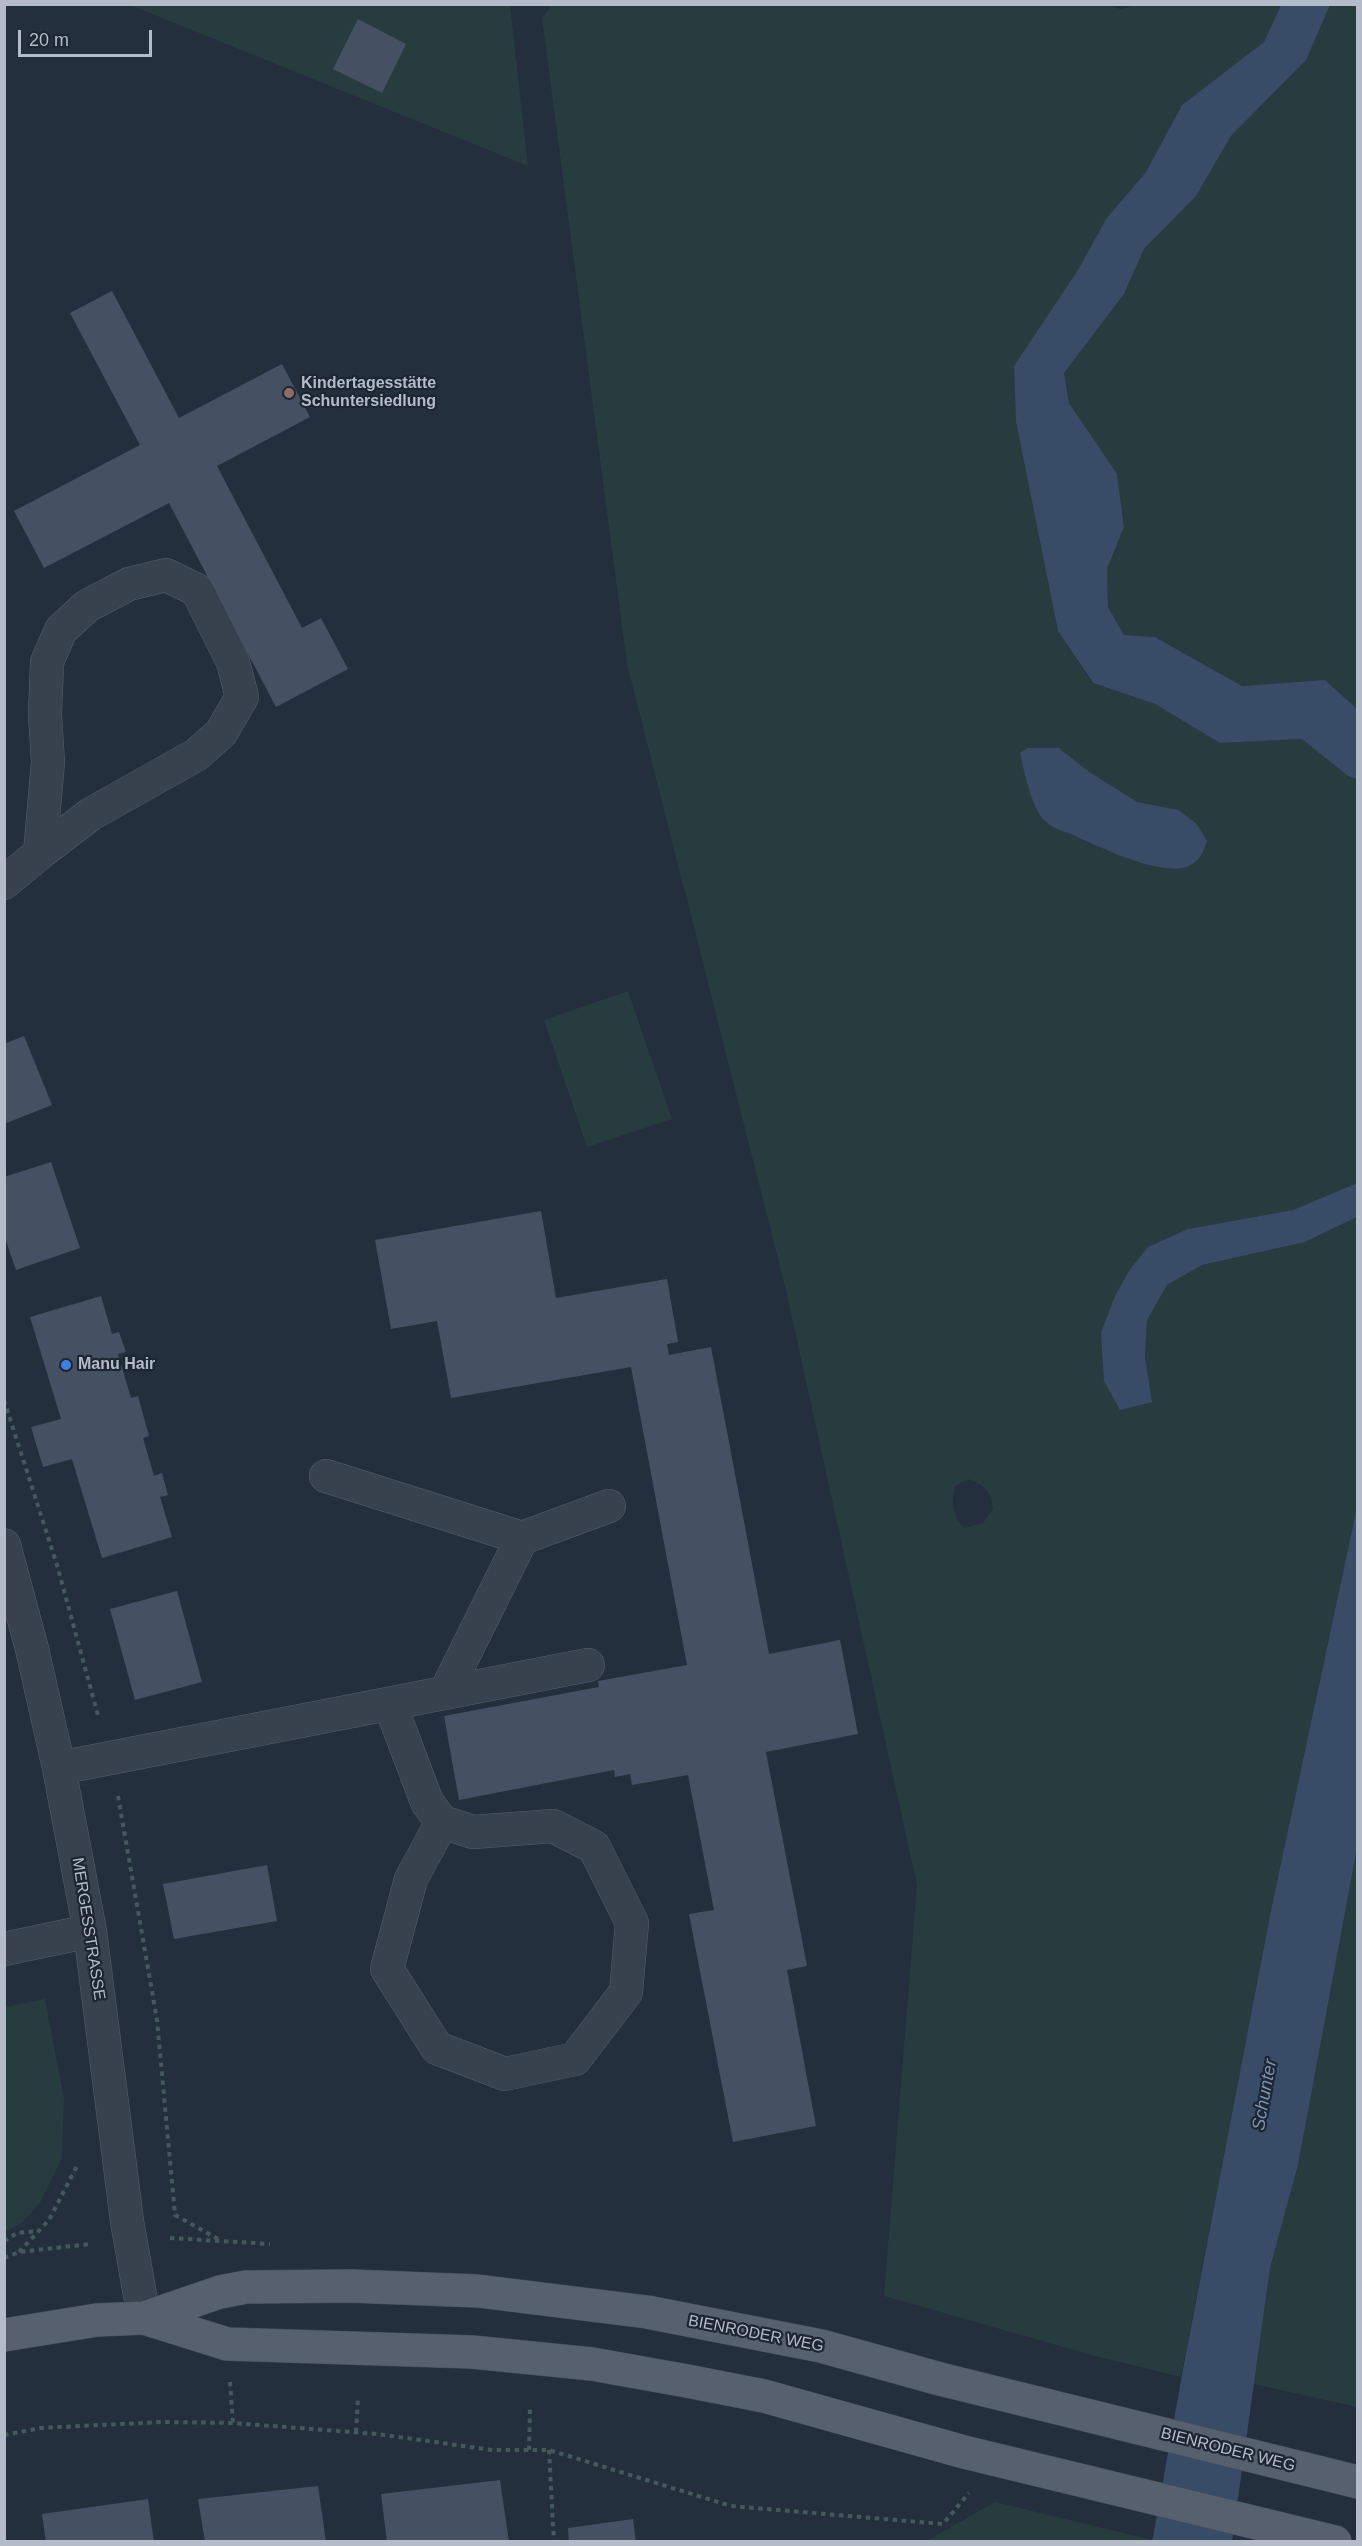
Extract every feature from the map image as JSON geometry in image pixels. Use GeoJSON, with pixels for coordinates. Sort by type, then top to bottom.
{"type":"FeatureCollection","features":[{"type":"Feature","properties":{"kind":"main road","name":"BIENRODER WEG"},"geometry":{"type":"LineString","coordinates":[[4,2335],[97,2320],[144,2318],[220,2292],[246,2287],[351,2286],[478,2290],[646,2312],[821,2346],[940,2379],[1358,2482]]}},
{"type":"Feature","properties":{"kind":"main road","name":"BIENRODER WEG"},"geometry":{"type":"LineString","coordinates":[[144,2318],[227,2344],[472,2352],[591,2364],[764,2396],[964,2452],[1335,2541]]}},
{"type":"Feature","properties":{"kind":"street"},"geometry":{"type":"LineString","coordinates":[[4,883],[91,814],[196,756],[221,733],[242,697],[233,662],[197,590],[166,575],[129,584],[87,606],[62,630],[47,662],[45,715],[48,762],[40,854]]}},
{"type":"Feature","properties":{"kind":"street"},"geometry":{"type":"LineString","coordinates":[[326,1476],[522,1538],[609,1506]]}},
{"type":"Feature","properties":{"kind":"street"},"geometry":{"type":"LineString","coordinates":[[445,1693],[522,1538]]}},
{"type":"Feature","properties":{"kind":"street","name":"MERGESSTRASSE"},"geometry":{"type":"LineString","coordinates":[[4,1545],[16,1637],[59,1768],[90,1931],[131,2240],[144,2318]]}},
{"type":"Feature","properties":{"kind":"street"},"geometry":{"type":"LineString","coordinates":[[59,1768],[588,1665]]}},
{"type":"Feature","properties":{"kind":"street"},"geometry":{"type":"LineString","coordinates":[[390,1704],[427,1802],[442,1822],[474,1832],[553,1826],[594,1847],[632,1923],[626,1992],[575,2059],[505,2074],[437,2048],[387,1969],[411,1878],[442,1822]]}},
{"type":"Feature","properties":{"kind":"street"},"geometry":{"type":"LineString","coordinates":[[4,1949],[90,1931]]}},
{"type":"Feature","properties":{"kind":"path"},"geometry":{"type":"LineString","coordinates":[[19,2252],[49,2220],[78,2164],[78,2154]]}},
{"type":"Feature","properties":{"kind":"path"},"geometry":{"type":"LineString","coordinates":[[4,2258],[19,2252],[131,2240],[183,2238],[219,2240],[175,2215]]}},
{"type":"Feature","properties":{"kind":"path"},"geometry":{"type":"LineString","coordinates":[[4,2241],[17,2233],[38,2231]]}},
{"type":"Feature","properties":{"kind":"path"},"geometry":{"type":"LineString","coordinates":[[356,2432],[358,2398]]}},
{"type":"Feature","properties":{"kind":"path"},"geometry":{"type":"LineString","coordinates":[[529,2450],[530,2408]]}},
{"type":"Feature","properties":{"kind":"path"},"geometry":{"type":"LineString","coordinates":[[4,2435],[41,2428],[163,2422],[251,2424],[356,2432],[492,2450],[549,2450],[731,2506],[894,2522],[943,2524],[976,2484]]}},
{"type":"Feature","properties":{"kind":"path"},"geometry":{"type":"LineString","coordinates":[[549,2450],[555,2541]]}},
{"type":"Feature","properties":{"kind":"green space"},"geometry":{"type":"Polygon","coordinates":[[[552,4],[1105,4],[1120,9],[1143,4],[1281,5],[1264,42],[1182,105],[1146,172],[1106,219],[1078,270],[1014,366],[1016,422],[1058,631],[1092,683],[1155,704],[1220,743],[1302,739],[1348,776],[1357,779],[1357,1183],[1293,1210],[1188,1229],[1129,1271],[1152,1402],[1145,1357],[1147,1319],[1167,1285],[1202,1265],[1305,1242],[1357,1217],[1357,1507],[1271,1910],[1181,2377],[1095,2356],[884,2296],[917,1885],[785,1286],[627,664],[542,18],[552,4]],[[1059,748],[1020,753],[1034,803],[1045,822],[1110,852],[1137,802],[1088,771],[1059,748]],[[968,1479],[955,1486],[953,1498],[957,1519],[965,1528],[983,1523],[993,1509],[986,1490],[968,1479]]]}},
{"type":"Feature","properties":{"kind":"green space"},"geometry":{"type":"Polygon","coordinates":[[[130,5],[510,5],[528,166],[130,5]]]}},
{"type":"Feature","properties":{"kind":"green space"},"geometry":{"type":"Polygon","coordinates":[[[1330,5],[1357,5],[1357,709],[1325,680],[1242,686],[1155,637],[1124,635],[1108,607],[1107,569],[1124,527],[1117,474],[1069,403],[1064,373],[1124,294],[1144,249],[1196,196],[1231,136],[1306,60],[1330,5]]]}},
{"type":"Feature","properties":{"kind":"green space"},"geometry":{"type":"Polygon","coordinates":[[[628,991],[672,1119],[587,1147],[544,1020],[628,991]]]}},
{"type":"Feature","properties":{"kind":"green space"},"geometry":{"type":"Polygon","coordinates":[[[1357,1848],[1357,2407],[1253,2384],[1270,2268],[1298,2165],[1357,1848]]]}},
{"type":"Feature","properties":{"kind":"green space"},"geometry":{"type":"Polygon","coordinates":[[[45,1999],[64,2099],[62,2158],[41,2201],[23,2222],[5,2232],[5,2007],[45,1999]]]}},
{"type":"Feature","properties":{"kind":"green space"},"geometry":{"type":"Polygon","coordinates":[[[995,2502],[1152,2540],[1152,2541],[925,2542],[995,2502]]]}},
{"type":"Feature","properties":{"kind":"water"},"geometry":{"type":"Polygon","coordinates":[[[1281,5],[1330,5],[1306,60],[1231,136],[1196,196],[1144,249],[1124,294],[1064,373],[1069,403],[1117,474],[1124,527],[1107,569],[1108,607],[1124,635],[1155,637],[1242,686],[1325,680],[1357,709],[1357,779],[1348,776],[1302,739],[1220,743],[1155,704],[1093,683],[1058,631],[1016,422],[1014,366],[1078,270],[1106,219],[1146,172],[1182,105],[1264,42],[1281,5]]]}},
{"type":"Feature","properties":{"kind":"water"},"geometry":{"type":"Polygon","coordinates":[[[1028,748],[1059,748],[1088,771],[1137,802],[1178,810],[1197,824],[1207,841],[1201,855],[1189,866],[1177,869],[1163,868],[1113,853],[1051,826],[1041,816],[1029,790],[1020,753],[1028,748]]]}},
{"type":"Feature","properties":{"kind":"water"},"geometry":{"type":"Polygon","coordinates":[[[1357,1183],[1357,1217],[1305,1242],[1202,1265],[1167,1285],[1147,1320],[1145,1357],[1152,1402],[1120,1410],[1104,1381],[1101,1333],[1115,1296],[1129,1271],[1148,1247],[1188,1229],[1293,1210],[1357,1183]]]}},
{"type":"Feature","properties":{"kind":"water","name":"Schunter"},"geometry":{"type":"Polygon","coordinates":[[[1357,1507],[1357,1848],[1298,2165],[1270,2268],[1232,2541],[1152,2542],[1271,1910],[1357,1507]]]}},
{"type":"Feature","properties":{"kind":"building"},"geometry":{"type":"Polygon","coordinates":[[[358,19],[406,44],[382,93],[333,69],[358,19]]]}},
{"type":"Feature","properties":{"kind":"building"},"geometry":{"type":"Polygon","coordinates":[[[112,291],[179,418],[282,364],[310,417],[217,466],[302,628],[321,618],[348,669],[276,707],[169,503],[44,568],[14,511],[140,445],[70,313],[112,291]]]}},
{"type":"Feature","properties":{"kind":"building"},"geometry":{"type":"Polygon","coordinates":[[[24,1036],[52,1105],[4,1124],[4,1044],[24,1036]]]}},
{"type":"Feature","properties":{"kind":"building"},"geometry":{"type":"Polygon","coordinates":[[[51,1162],[80,1248],[16,1270],[4,1235],[4,1177],[51,1162]]]}},
{"type":"Feature","properties":{"kind":"building"},"geometry":{"type":"Polygon","coordinates":[[[541,1211],[556,1298],[667,1279],[678,1342],[667,1344],[669,1355],[711,1347],[769,1654],[840,1640],[858,1734],[766,1752],[807,1966],[787,1970],[816,2126],[733,2142],[689,1914],[714,1910],[688,1775],[632,1785],[630,1774],[615,1777],[614,1770],[459,1800],[444,1716],[599,1687],[598,1681],[687,1665],[631,1367],[451,1398],[437,1321],[391,1329],[375,1240],[541,1211]]]}},
{"type":"Feature","properties":{"kind":"building"},"geometry":{"type":"Polygon","coordinates":[[[101,1296],[112,1334],[119,1332],[126,1352],[118,1354],[131,1398],[138,1396],[149,1436],[143,1438],[154,1476],[162,1473],[168,1495],[160,1497],[172,1537],[102,1558],[72,1459],[43,1467],[31,1427],[61,1419],[30,1317],[101,1296]]]}},
{"type":"Feature","properties":{"kind":"building"},"geometry":{"type":"Polygon","coordinates":[[[177,1591],[202,1682],[135,1700],[110,1609],[177,1591]]]}},
{"type":"Feature","properties":{"kind":"building"},"geometry":{"type":"Polygon","coordinates":[[[267,1865],[277,1921],[174,1939],[163,1884],[267,1865]]]}},
{"type":"Feature","properties":{"kind":"building"},"geometry":{"type":"Polygon","coordinates":[[[500,2480],[509,2542],[387,2542],[381,2494],[500,2480]]]}},
{"type":"Feature","properties":{"kind":"building"},"geometry":{"type":"Polygon","coordinates":[[[318,2486],[326,2542],[205,2542],[198,2499],[318,2486]]]}},
{"type":"Feature","properties":{"kind":"building"},"geometry":{"type":"Polygon","coordinates":[[[148,2499],[154,2542],[46,2542],[42,2514],[148,2499]]]}},
{"type":"Feature","properties":{"kind":"building"},"geometry":{"type":"Polygon","coordinates":[[[633,2519],[636,2542],[569,2542],[568,2528],[633,2519]]]}},
{"type":"Feature","properties":{"kind":"place","name":"Kindertagesstätte Schuntersiedlung"},"geometry":{"type":"Point","coordinates":[289,393]}},
{"type":"Feature","properties":{"kind":"place","name":"Manu Hair"},"geometry":{"type":"Point","coordinates":[66,1365]}}]}
